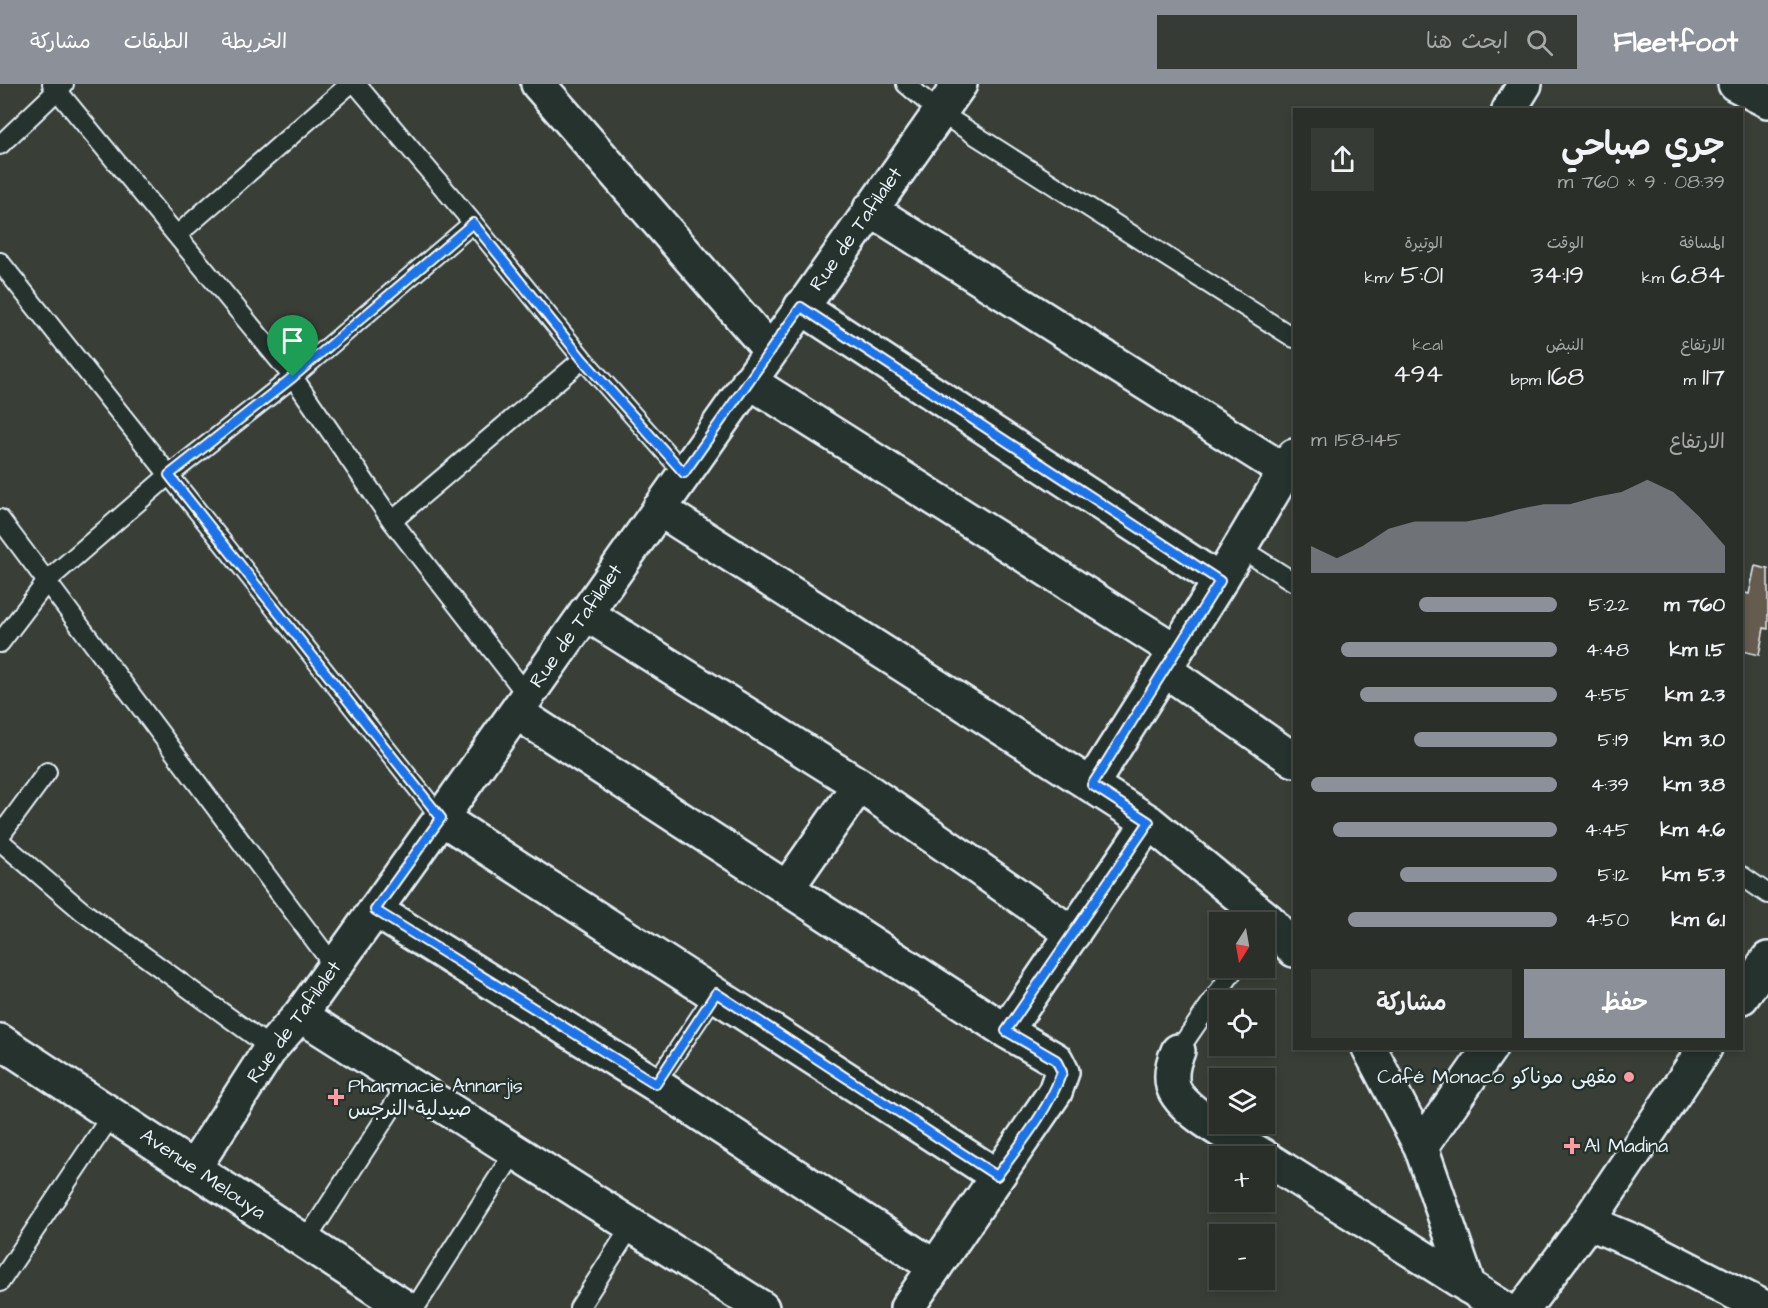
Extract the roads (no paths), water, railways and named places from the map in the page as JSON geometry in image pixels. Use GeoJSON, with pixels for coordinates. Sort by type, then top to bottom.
{"type":"FeatureCollection","features":[{"type":"Feature","properties":{"kind":"street"},"geometry":{"type":"LineString","coordinates":[[538,84],[770,351]]}},
{"type":"Feature","properties":{"kind":"street","name":"Rue de Tafilalet"},"geometry":{"type":"LineString","coordinates":[[193,1169],[271,1048],[300,1015],[441,818],[960,84]]}},
{"type":"Feature","properties":{"kind":"street"},"geometry":{"type":"LineString","coordinates":[[1510,108],[1525,84]]}},
{"type":"Feature","properties":{"kind":"street"},"geometry":{"type":"LineString","coordinates":[[1735,84],[1768,101]]}},
{"type":"Feature","properties":{"kind":"street"},"geometry":{"type":"LineString","coordinates":[[870,209],[1290,464],[1220,581],[1092,785]]}},
{"type":"Feature","properties":{"kind":"street"},"geometry":{"type":"LineString","coordinates":[[801,307],[1220,581]]}},
{"type":"Feature","properties":{"kind":"street"},"geometry":{"type":"LineString","coordinates":[[749,381],[1171,660],[1293,759]]}},
{"type":"Feature","properties":{"kind":"street"},"geometry":{"type":"LineString","coordinates":[[659,509],[1149,822],[1254,912]]}},
{"type":"Feature","properties":{"kind":"street"},"geometry":{"type":"LineString","coordinates":[[585,613],[860,785],[1072,934]]}},
{"type":"Feature","properties":{"kind":"street"},"geometry":{"type":"LineString","coordinates":[[522,703],[787,888],[1006,1031],[1056,1060],[1062,1072],[1054,1092],[907,1308]]}},
{"type":"Feature","properties":{"kind":"street"},"geometry":{"type":"LineString","coordinates":[[787,888],[860,785]]}},
{"type":"Feature","properties":{"kind":"street"},"geometry":{"type":"LineString","coordinates":[[441,818],[997,1176]]}},
{"type":"Feature","properties":{"kind":"street"},"geometry":{"type":"LineString","coordinates":[[1006,1031],[1149,822]]}},
{"type":"Feature","properties":{"kind":"street"},"geometry":{"type":"LineString","coordinates":[[375,910],[656,1084],[935,1267]]}},
{"type":"Feature","properties":{"kind":"street"},"geometry":{"type":"LineString","coordinates":[[1275,931],[1293,949]]}},
{"type":"Feature","properties":{"kind":"street"},"geometry":{"type":"LineString","coordinates":[[1743,996],[1768,959]]}},
{"type":"Feature","properties":{"kind":"street"},"geometry":{"type":"LineString","coordinates":[[300,1015],[758,1307]]}},
{"type":"Feature","properties":{"kind":"street","name":"Avenue Melouya"},"geometry":{"type":"LineString","coordinates":[[0,1041],[113,1113],[193,1169],[406,1308]]}},
{"type":"Feature","properties":{"kind":"street"},"geometry":{"type":"LineString","coordinates":[[1370,1050],[1420,1147],[1469,1287]]}},
{"type":"Feature","properties":{"kind":"street"},"geometry":{"type":"LineString","coordinates":[[1420,1147],[1489,1050]]}},
{"type":"Feature","properties":{"kind":"street"},"geometry":{"type":"LineString","coordinates":[[1524,1308],[1588,1222],[1702,1050]]}},
{"type":"Feature","properties":{"kind":"street"},"geometry":{"type":"LineString","coordinates":[[1178,1051],[1173,1063],[1172,1074],[1173,1088],[1179,1098],[1204,1119],[1247,1146]]}},
{"type":"Feature","properties":{"kind":"street"},"geometry":{"type":"LineString","coordinates":[[1275,1164],[1503,1308]]}},
{"type":"Feature","properties":{"kind":"street"},"geometry":{"type":"LineString","coordinates":[[1588,1222],[1640,1244],[1765,1308]]}},
{"type":"Feature","properties":{"kind":"lane"},"geometry":{"type":"LineString","coordinates":[[177,235],[350,84]]}},
{"type":"Feature","properties":{"kind":"lane"},"geometry":{"type":"LineString","coordinates":[[356,84],[473,223],[583,360],[684,473]]}},
{"type":"Feature","properties":{"kind":"lane"},"geometry":{"type":"LineString","coordinates":[[906,84],[939,112],[1293,337]]}},
{"type":"Feature","properties":{"kind":"lane"},"geometry":{"type":"LineString","coordinates":[[0,145],[57,86],[293,377],[522,703]]}},
{"type":"Feature","properties":{"kind":"lane"},"geometry":{"type":"LineString","coordinates":[[0,643],[48,580],[169,475],[293,377],[473,223]]}},
{"type":"Feature","properties":{"kind":"lane"},"geometry":{"type":"LineString","coordinates":[[0,262],[441,818]]}},
{"type":"Feature","properties":{"kind":"lane"},"geometry":{"type":"LineString","coordinates":[[392,521],[583,360]]}},
{"type":"Feature","properties":{"kind":"lane"},"geometry":{"type":"LineString","coordinates":[[0,519],[48,580],[334,966]]}},
{"type":"Feature","properties":{"kind":"lane"},"geometry":{"type":"LineString","coordinates":[[1240,548],[1293,581]]}},
{"type":"Feature","properties":{"kind":"lane"},"geometry":{"type":"LineString","coordinates":[[0,836],[47,772]]}},
{"type":"Feature","properties":{"kind":"lane"},"geometry":{"type":"LineString","coordinates":[[0,841],[82,911],[271,1048]]}},
{"type":"Feature","properties":{"kind":"lane"},"geometry":{"type":"LineString","coordinates":[[1743,877],[1768,894]]}},
{"type":"Feature","properties":{"kind":"lane"},"geometry":{"type":"LineString","coordinates":[[1178,1051],[1228,978]]}},
{"type":"Feature","properties":{"kind":"lane"},"geometry":{"type":"LineString","coordinates":[[656,1084],[716,993]]}},
{"type":"Feature","properties":{"kind":"lane"},"geometry":{"type":"LineString","coordinates":[[305,1242],[408,1083]]}},
{"type":"Feature","properties":{"kind":"lane"},"geometry":{"type":"LineString","coordinates":[[0,1282],[113,1113]]}},
{"type":"Feature","properties":{"kind":"lane"},"geometry":{"type":"LineString","coordinates":[[415,1308],[515,1151]]}},
{"type":"Feature","properties":{"kind":"lane"},"geometry":{"type":"LineString","coordinates":[[579,1308],[632,1225]]}},
{"type":"Feature","properties":{"kind":"place","name":"Café Monaco مقهى موناكو"},"geometry":{"type":"Point","coordinates":[1629,1077]}},
{"type":"Feature","properties":{"kind":"place","name":"Pharmacie Annarjis صيدلية النرجس"},"geometry":{"type":"Point","coordinates":[336,1097]}},
{"type":"Feature","properties":{"kind":"place","name":"Al Madina"},"geometry":{"type":"Point","coordinates":[1572,1146]}}]}
